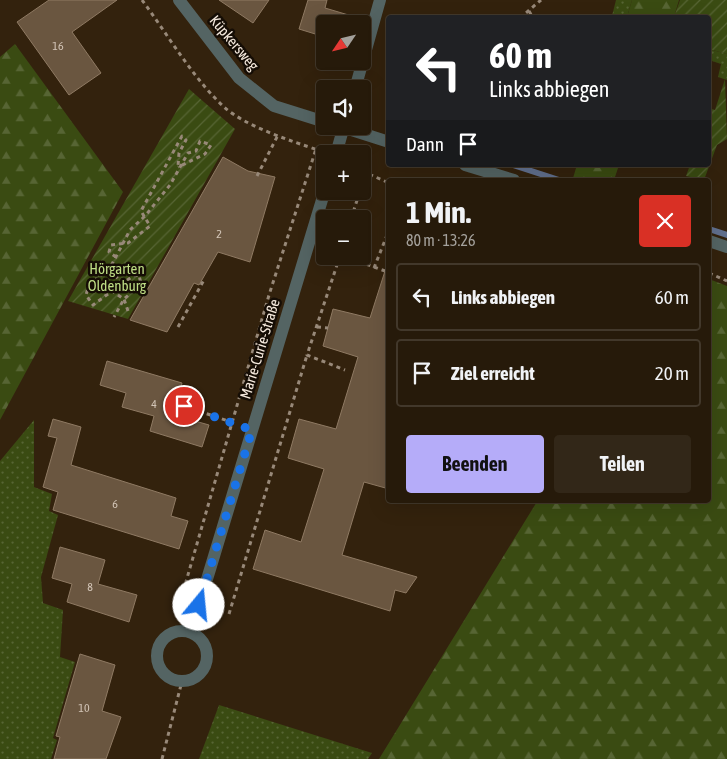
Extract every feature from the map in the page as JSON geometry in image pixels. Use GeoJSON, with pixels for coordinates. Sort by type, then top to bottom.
{"type":"FeatureCollection","features":[{"type":"Feature","properties":{"kind":"street","name":"Küpkersweg"},"geometry":{"type":"LineString","coordinates":[[178,0],[239,78],[274,106],[316,119]]}},
{"type":"Feature","properties":{"kind":"street"},"geometry":{"type":"LineString","coordinates":[[358,80],[380,0]]}},
{"type":"Feature","properties":{"kind":"street"},"geometry":{"type":"LineString","coordinates":[[367,135],[386,141]]}},
{"type":"Feature","properties":{"kind":"street"},"geometry":{"type":"LineString","coordinates":[[472,167],[507,178]]}},
{"type":"Feature","properties":{"kind":"street","name":"Marie-Curie-Straße"},"geometry":{"type":"LineString","coordinates":[[191,632],[322,200]]}},
{"type":"Feature","properties":{"kind":"street"},"geometry":{"type":"LineString","coordinates":[[711,242],[727,247]]}},
{"type":"Feature","properties":{"kind":"street"},"geometry":{"type":"LineString","coordinates":[[174,632],[191,632],[204,643],[206,660],[198,675],[182,681],[173,679],[160,668],[157,651],[166,636],[174,632]]}},
{"type":"Feature","properties":{"kind":"path"},"geometry":{"type":"LineString","coordinates":[[524,15],[541,0]]}},
{"type":"Feature","properties":{"kind":"path"},"geometry":{"type":"LineString","coordinates":[[529,11],[531,15]]}},
{"type":"Feature","properties":{"kind":"path"},"geometry":{"type":"LineString","coordinates":[[257,176],[278,135]]}},
{"type":"Feature","properties":{"kind":"path"},"geometry":{"type":"LineString","coordinates":[[116,257],[109,252],[111,245],[128,243],[150,226],[141,212],[182,136],[186,140],[179,153],[178,167]]}},
{"type":"Feature","properties":{"kind":"path"},"geometry":{"type":"LineString","coordinates":[[128,311],[124,299],[112,291],[93,305],[86,295],[89,284],[109,270],[121,243],[130,230],[145,216],[170,185],[178,167],[188,152],[196,151],[200,141],[211,145],[205,154],[178,167]]}},
{"type":"Feature","properties":{"kind":"path"},"geometry":{"type":"LineString","coordinates":[[181,599],[269,295],[316,149]]}},
{"type":"Feature","properties":{"kind":"path"},"geometry":{"type":"LineString","coordinates":[[371,175],[386,183]]}},
{"type":"Feature","properties":{"kind":"path"},"geometry":{"type":"LineString","coordinates":[[374,268],[386,238]]}},
{"type":"Feature","properties":{"kind":"path"},"geometry":{"type":"LineString","coordinates":[[229,614],[307,355],[337,265]]}},
{"type":"Feature","properties":{"kind":"path"},"geometry":{"type":"LineString","coordinates":[[366,265],[385,271]]}},
{"type":"Feature","properties":{"kind":"path"},"geometry":{"type":"LineString","coordinates":[[109,270],[123,283],[133,276],[139,275],[142,284],[124,299],[114,317]]}},
{"type":"Feature","properties":{"kind":"path"},"geometry":{"type":"LineString","coordinates":[[711,274],[727,281]]}},
{"type":"Feature","properties":{"kind":"path"},"geometry":{"type":"LineString","coordinates":[[178,327],[205,278]]}},
{"type":"Feature","properties":{"kind":"path"},"geometry":{"type":"LineString","coordinates":[[317,327],[328,328]]}},
{"type":"Feature","properties":{"kind":"path"},"geometry":{"type":"LineString","coordinates":[[307,355],[345,370]]}},
{"type":"Feature","properties":{"kind":"path"},"geometry":{"type":"LineString","coordinates":[[184,406],[252,430]]}},
{"type":"Feature","properties":{"kind":"path"},"geometry":{"type":"LineString","coordinates":[[162,759],[182,681]]}},
{"type":"Feature","properties":{"kind":"green space"},"geometry":{"type":"Polygon","coordinates":[[[616,0],[632,0],[628,15],[612,15],[616,0]]]}},
{"type":"Feature","properties":{"kind":"green space"},"geometry":{"type":"Polygon","coordinates":[[[632,0],[679,0],[675,15],[628,15],[632,0]]]}},
{"type":"Feature","properties":{"kind":"green space"},"geometry":{"type":"Polygon","coordinates":[[[680,0],[727,0],[727,54],[711,50],[711,15],[675,15],[680,0]]]}},
{"type":"Feature","properties":{"kind":"green space"},"geometry":{"type":"Polygon","coordinates":[[[15,44],[123,192],[0,420],[0,57],[15,44]]]}},
{"type":"Feature","properties":{"kind":"green space"},"geometry":{"type":"Polygon","coordinates":[[[711,50],[727,54],[727,80],[718,77],[721,64],[711,61],[711,50]]]}},
{"type":"Feature","properties":{"kind":"green space"},"geometry":{"type":"Polygon","coordinates":[[[725,79],[727,139],[717,145],[711,161],[711,109],[715,110],[725,79]]]}},
{"type":"Feature","properties":{"kind":"green space","name":"Hörgarten Oldenburg"},"geometry":{"type":"Polygon","coordinates":[[[189,89],[235,129],[128,319],[68,301],[189,89]]]}},
{"type":"Feature","properties":{"kind":"green space"},"geometry":{"type":"Polygon","coordinates":[[[576,167],[618,167],[615,178],[573,178],[576,167]]]}},
{"type":"Feature","properties":{"kind":"green space"},"geometry":{"type":"Polygon","coordinates":[[[689,167],[709,167],[705,178],[686,176],[689,167]]]}},
{"type":"Feature","properties":{"kind":"green space"},"geometry":{"type":"Polygon","coordinates":[[[711,280],[727,286],[727,759],[379,759],[536,503],[711,503],[711,280]]]}},
{"type":"Feature","properties":{"kind":"green space"},"geometry":{"type":"Polygon","coordinates":[[[34,420],[34,487],[52,494],[49,511],[58,515],[41,577],[43,603],[63,610],[60,657],[75,662],[53,738],[57,740],[51,759],[0,759],[0,461],[34,420]]]}},
{"type":"Feature","properties":{"kind":"green space"},"geometry":{"type":"Polygon","coordinates":[[[219,705],[372,753],[368,759],[199,759],[219,705]]]}},
{"type":"Feature","properties":{"kind":"building"},"geometry":{"type":"Polygon","coordinates":[[[49,0],[117,0],[72,32],[101,73],[69,95],[17,22],[49,0]]]}},
{"type":"Feature","properties":{"kind":"building"},"geometry":{"type":"Polygon","coordinates":[[[219,0],[269,0],[253,23],[219,0]]]}},
{"type":"Feature","properties":{"kind":"building"},"geometry":{"type":"Polygon","coordinates":[[[308,0],[327,0],[325,8],[349,15],[316,15],[316,34],[299,29],[308,0]]]}},
{"type":"Feature","properties":{"kind":"building"},"geometry":{"type":"Polygon","coordinates":[[[223,157],[248,171],[275,177],[250,262],[218,252],[199,285],[194,283],[167,332],[130,320],[223,157]]]}},
{"type":"Feature","properties":{"kind":"building"},"geometry":{"type":"Polygon","coordinates":[[[386,271],[386,488],[364,482],[342,555],[417,577],[406,593],[395,590],[390,611],[253,569],[265,530],[301,542],[324,469],[288,458],[299,419],[336,429],[358,357],[323,346],[333,309],[370,318],[386,271]]]}},
{"type":"Feature","properties":{"kind":"building"},"geometry":{"type":"Polygon","coordinates":[[[107,361],[182,383],[178,400],[185,402],[181,417],[209,425],[202,447],[150,431],[154,416],[122,407],[126,393],[100,385],[107,361]]]}},
{"type":"Feature","properties":{"kind":"building"},"geometry":{"type":"Polygon","coordinates":[[[53,419],[81,427],[71,465],[176,498],[171,516],[188,521],[179,549],[53,510],[58,492],[43,487],[57,438],[48,436],[53,419]]]}},
{"type":"Feature","properties":{"kind":"building"},"geometry":{"type":"Polygon","coordinates":[[[60,547],[105,560],[98,584],[137,595],[129,622],[67,602],[72,584],[52,578],[60,547]]]}},
{"type":"Feature","properties":{"kind":"building"},"geometry":{"type":"Polygon","coordinates":[[[80,654],[115,665],[102,711],[121,717],[106,759],[54,759],[60,737],[56,736],[80,654]]]}},
{"type":"Feature","properties":{"kind":"waterway"},"geometry":{"type":"LineString","coordinates":[[519,167],[553,178]]}},
{"type":"Feature","properties":{"kind":"waterway"},"geometry":{"type":"LineString","coordinates":[[711,230],[727,235]]}},
{"type":"Feature","properties":{"kind":"route"},"geometry":{"type":"LineString","coordinates":[[184,406],[252,430],[199,605]]}}]}
